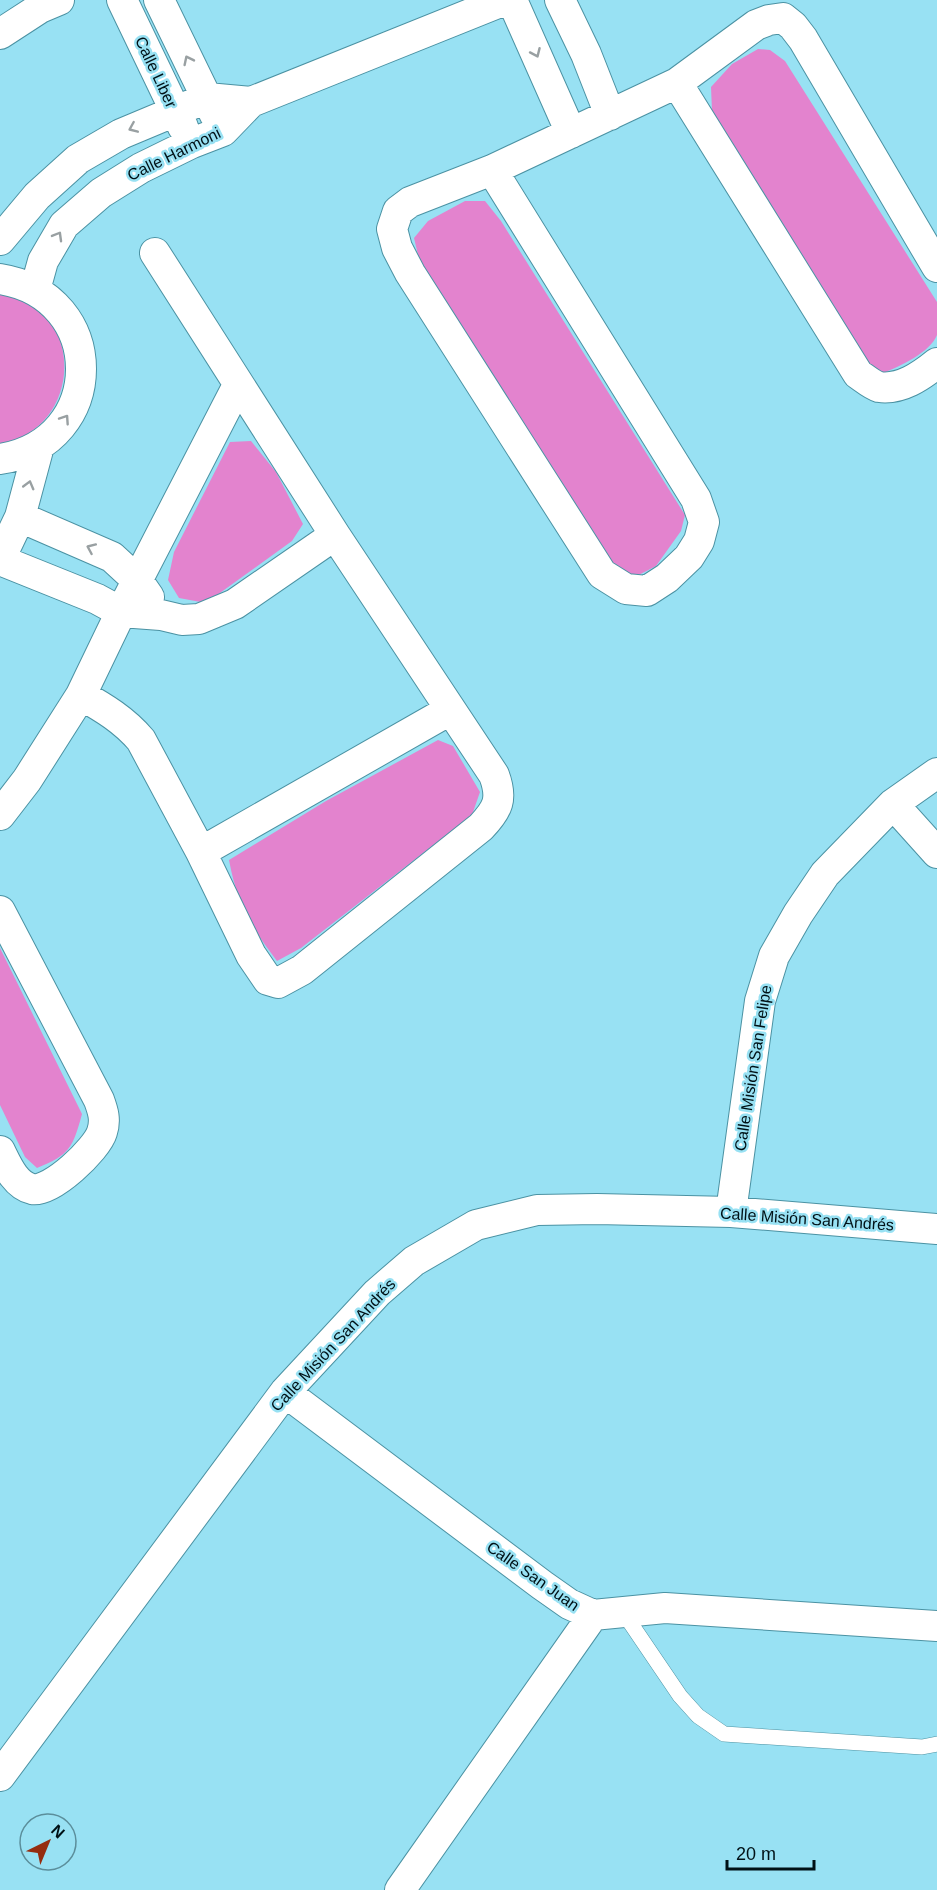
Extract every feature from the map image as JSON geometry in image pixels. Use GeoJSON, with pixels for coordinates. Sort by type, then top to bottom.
{"type":"FeatureCollection","features":[{"type":"Feature","properties":{"kind":"street","name":"Calle Liber"},"geometry":{"type":"LineString","coordinates":[[122,0],[174,111],[192,143]]}},
{"type":"Feature","properties":{"kind":"street","name":"Calle Liber"},"geometry":{"type":"LineString","coordinates":[[159,0],[223,131]]}},
{"type":"Feature","properties":{"kind":"street","name":"Calle Harmoni"},"geometry":{"type":"LineString","coordinates":[[35,290],[43,261],[64,225],[101,193],[141,168],[192,143],[223,131],[251,102],[505,0]]}},
{"type":"Feature","properties":{"kind":"street"},"geometry":{"type":"LineString","coordinates":[[512,0],[571,133]]}},
{"type":"Feature","properties":{"kind":"street"},"geometry":{"type":"LineString","coordinates":[[560,0],[610,115]]}},
{"type":"Feature","properties":{"kind":"street"},"geometry":{"type":"LineString","coordinates":[[0,34],[46,3]]}},
{"type":"Feature","properties":{"kind":"street"},"geometry":{"type":"LineString","coordinates":[[492,170],[696,499],[704,522],[699,541],[689,557],[667,578],[647,591],[626,590],[602,574],[410,273],[392,229],[398,211],[410,202],[492,170],[677,83],[756,25],[783,18],[803,39],[937,267]]}},
{"type":"Feature","properties":{"kind":"street"},"geometry":{"type":"LineString","coordinates":[[677,83],[858,374],[878,387],[902,385],[922,375],[937,363]]}},
{"type":"Feature","properties":{"kind":"street","name":"Calle Harmoni"},"geometry":{"type":"LineString","coordinates":[[0,240],[37,196],[78,159],[121,134],[207,98],[251,102]]}},
{"type":"Feature","properties":{"kind":"street"},"geometry":{"type":"LineString","coordinates":[[81,695],[129,725],[141,740],[260,969],[268,980],[278,983],[302,970],[481,827],[500,800],[494,775],[335,535],[155,253]]}},
{"type":"Feature","properties":{"kind":"street"},"geometry":{"type":"LineString","coordinates":[[0,279],[35,290],[55,305],[68,321],[77,340],[81,359],[81,380],[68,418],[39,446],[21,455],[0,459]]}},
{"type":"Feature","properties":{"kind":"street"},"geometry":{"type":"LineString","coordinates":[[0,815],[27,780],[81,695],[121,612],[238,385]]}},
{"type":"Feature","properties":{"kind":"street"},"geometry":{"type":"LineString","coordinates":[[39,446],[20,517],[0,560],[97,599],[121,612],[160,615],[182,620],[199,619],[235,604],[335,535]]}},
{"type":"Feature","properties":{"kind":"street"},"geometry":{"type":"LineString","coordinates":[[20,517],[112,557],[138,581],[160,615]]}},
{"type":"Feature","properties":{"kind":"street"},"geometry":{"type":"LineString","coordinates":[[201,852],[450,710]]}},
{"type":"Feature","properties":{"kind":"street","name":"Calle Misión San Felipe"},"geometry":{"type":"LineString","coordinates":[[731,1212],[760,1001],[774,956],[798,914],[825,874],[892,804],[937,773]]}},
{"type":"Feature","properties":{"kind":"street"},"geometry":{"type":"LineString","coordinates":[[892,804],[937,854]]}},
{"type":"Feature","properties":{"kind":"street"},"geometry":{"type":"LineString","coordinates":[[0,911],[99,1100],[105,1118],[102,1134],[93,1150],[48,1187],[34,1189],[23,1185],[13,1175],[0,1151]]}},
{"type":"Feature","properties":{"kind":"street","name":"Calle Misión San Andrés"},"geometry":{"type":"LineString","coordinates":[[0,1776],[285,1392],[377,1293],[414,1261],[476,1225],[537,1210],[731,1212],[937,1229]]}},
{"type":"Feature","properties":{"kind":"street","name":"Calle San Juan"},"geometry":{"type":"LineString","coordinates":[[285,1392],[542,1586],[569,1604],[593,1615],[665,1608],[937,1626]]}},
{"type":"Feature","properties":{"kind":"street"},"geometry":{"type":"LineString","coordinates":[[400,1890],[593,1615]]}},
{"type":"Feature","properties":{"kind":"lane"},"geometry":{"type":"LineString","coordinates":[[623,1612],[680,1696],[698,1716],[724,1734],[922,1747],[937,1744]]}},
{"type":"Feature","properties":{"kind":"shaded area"},"geometry":{"type":"Polygon","coordinates":[[[758,49],[770,50],[785,61],[937,302],[937,335],[933,342],[921,353],[884,373],[861,359],[712,111],[711,87],[732,64],[758,49]]]}},
{"type":"Feature","properties":{"kind":"shaded area"},"geometry":{"type":"Polygon","coordinates":[[[465,201],[485,201],[501,221],[685,515],[681,531],[656,566],[633,578],[616,572],[419,259],[414,238],[428,221],[465,201]]]}},
{"type":"Feature","properties":{"kind":"shaded area"},"geometry":{"type":"Polygon","coordinates":[[[0,292],[18,296],[41,310],[56,330],[63,353],[64,377],[57,400],[44,420],[25,435],[0,444],[0,292]]]}},
{"type":"Feature","properties":{"kind":"shaded area"},"geometry":{"type":"Polygon","coordinates":[[[251,441],[276,472],[303,524],[292,541],[206,603],[179,598],[168,580],[174,552],[230,442],[251,441]]]}},
{"type":"Feature","properties":{"kind":"shaded area"},"geometry":{"type":"Polygon","coordinates":[[[438,740],[453,746],[480,792],[472,815],[301,948],[277,961],[246,914],[236,889],[229,860],[326,801],[438,740]]]}},
{"type":"Feature","properties":{"kind":"shaded area"},"geometry":{"type":"Polygon","coordinates":[[[0,948],[82,1114],[73,1142],[63,1154],[37,1168],[25,1157],[0,1105],[0,948]]]}}]}
